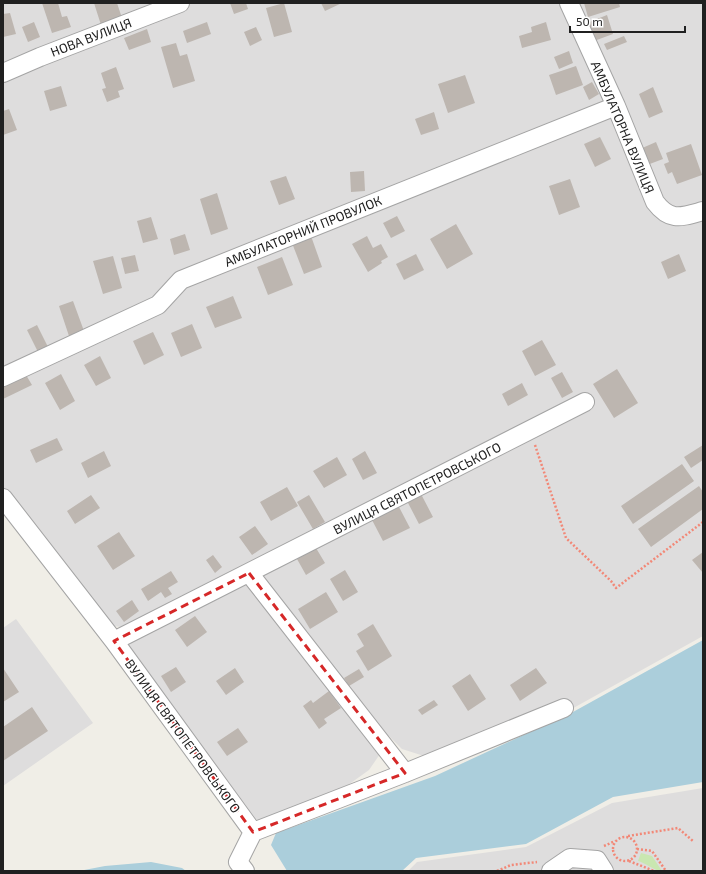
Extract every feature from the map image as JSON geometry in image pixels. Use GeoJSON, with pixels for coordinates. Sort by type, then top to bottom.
{"type":"FeatureCollection","features":[{"type":"Feature","properties":{"kind":"street","name":"НОВА ВУЛИЦЯ"},"geometry":{"type":"LineString","coordinates":[[3,73],[180,3]]}},
{"type":"Feature","properties":{"kind":"street","name":"АМБУЛАТОРНА ВУЛИЦЯ"},"geometry":{"type":"LineString","coordinates":[[569,3],[616,106],[655,202],[661,210],[672,217],[684,216],[703,211]]}},
{"type":"Feature","properties":{"kind":"street","name":"АМБУЛАТОРНИЙ ПРОВУЛОК"},"geometry":{"type":"LineString","coordinates":[[3,377],[158,306],[181,280],[616,106]]}},
{"type":"Feature","properties":{"kind":"street","name":"ВУЛИЦЯ СВЯТОПЕТРОВСЬКОГО"},"geometry":{"type":"LineString","coordinates":[[114,641],[585,402]]}},
{"type":"Feature","properties":{"kind":"street","name":"ВУЛИЦЯ СВЯТОПЕТРОВСЬКОГО"},"geometry":{"type":"LineString","coordinates":[[3,498],[114,641],[253,832]]}},
{"type":"Feature","properties":{"kind":"street"},"geometry":{"type":"LineString","coordinates":[[249,573],[405,773]]}},
{"type":"Feature","properties":{"kind":"street"},"geometry":{"type":"LineString","coordinates":[[242,866],[253,832],[405,773],[564,708]]}},
{"type":"Feature","properties":{"kind":"street"},"geometry":{"type":"LineString","coordinates":[[545,866],[570,858],[596,860],[604,871]]}},
{"type":"Feature","properties":{"kind":"path"},"geometry":{"type":"LineString","coordinates":[[530,430],[566,538],[611,581],[616,588],[703,522]]}},
{"type":"Feature","properties":{"kind":"path"},"geometry":{"type":"LineString","coordinates":[[654,871],[616,858],[613,853],[612,846],[615,841],[620,837],[678,828],[693,841]]}},
{"type":"Feature","properties":{"kind":"path"},"geometry":{"type":"LineString","coordinates":[[627,836],[633,839],[637,849],[634,858],[628,861]]}},
{"type":"Feature","properties":{"kind":"path"},"geometry":{"type":"LineString","coordinates":[[637,849],[652,851],[666,871]]}},
{"type":"Feature","properties":{"kind":"path"},"geometry":{"type":"LineString","coordinates":[[497,871],[511,865],[545,866]]}},
{"type":"Feature","properties":{"kind":"highlighted area"},"geometry":{"type":"Polygon","coordinates":[[[249,573],[405,773],[253,832],[114,641],[249,573]]]}},
{"type":"Feature","properties":{"kind":"shaded area"},"geometry":{"type":"Polygon","coordinates":[[[3,3],[703,3],[703,636],[568,711],[424,756],[402,749],[389,736],[383,740],[380,754],[369,770],[348,785],[267,819],[257,820],[247,816],[126,648],[122,627],[112,626],[105,621],[3,489],[3,3]]]}},
{"type":"Feature","properties":{"kind":"shaded area"},"geometry":{"type":"Polygon","coordinates":[[[16,619],[93,723],[3,786],[3,628],[16,619]]]}},
{"type":"Feature","properties":{"kind":"shaded area"},"geometry":{"type":"Polygon","coordinates":[[[703,788],[703,871],[408,871],[417,862],[526,847],[612,803],[703,788]]]}},
{"type":"Feature","properties":{"kind":"green space"},"geometry":{"type":"Polygon","coordinates":[[[641,853],[652,856],[662,871],[656,870],[638,861],[641,853]]]}},
{"type":"Feature","properties":{"kind":"water"},"geometry":{"type":"Polygon","coordinates":[[[703,640],[703,782],[613,797],[526,844],[416,858],[402,871],[287,871],[271,845],[276,833],[435,776],[573,712],[703,640]]]}},
{"type":"Feature","properties":{"kind":"water"},"geometry":{"type":"Polygon","coordinates":[[[151,862],[182,868],[186,871],[79,871],[105,866],[151,862]]]}},
{"type":"Feature","properties":{"kind":"building"},"geometry":{"type":"Polygon","coordinates":[[[42,3],[58,3],[62,17],[67,16],[71,27],[52,33],[42,3]]]}},
{"type":"Feature","properties":{"kind":"building"},"geometry":{"type":"Polygon","coordinates":[[[94,3],[117,3],[122,18],[101,25],[94,3]]]}},
{"type":"Feature","properties":{"kind":"building"},"geometry":{"type":"Polygon","coordinates":[[[230,3],[246,3],[248,9],[234,14],[230,3]]]}},
{"type":"Feature","properties":{"kind":"building"},"geometry":{"type":"Polygon","coordinates":[[[284,3],[292,32],[274,37],[266,8],[284,3]]]}},
{"type":"Feature","properties":{"kind":"building"},"geometry":{"type":"Polygon","coordinates":[[[321,3],[342,3],[325,11],[321,3]]]}},
{"type":"Feature","properties":{"kind":"building"},"geometry":{"type":"Polygon","coordinates":[[[584,3],[619,3],[620,7],[588,17],[584,3]]]}},
{"type":"Feature","properties":{"kind":"building"},"geometry":{"type":"Polygon","coordinates":[[[10,13],[16,34],[3,37],[3,14],[10,13]]]}},
{"type":"Feature","properties":{"kind":"building"},"geometry":{"type":"Polygon","coordinates":[[[607,15],[613,34],[594,41],[587,23],[607,15]]]}},
{"type":"Feature","properties":{"kind":"building"},"geometry":{"type":"Polygon","coordinates":[[[34,22],[40,37],[28,42],[22,27],[34,22]]]}},
{"type":"Feature","properties":{"kind":"building"},"geometry":{"type":"Polygon","coordinates":[[[207,22],[211,34],[187,43],[183,31],[207,22]]]}},
{"type":"Feature","properties":{"kind":"building"},"geometry":{"type":"Polygon","coordinates":[[[546,22],[551,40],[522,48],[519,36],[532,32],[531,27],[546,22]]]}},
{"type":"Feature","properties":{"kind":"building"},"geometry":{"type":"Polygon","coordinates":[[[256,27],[262,40],[250,46],[244,32],[256,27]]]}},
{"type":"Feature","properties":{"kind":"building"},"geometry":{"type":"Polygon","coordinates":[[[147,29],[151,42],[129,50],[124,38],[147,29]]]}},
{"type":"Feature","properties":{"kind":"building"},"geometry":{"type":"Polygon","coordinates":[[[624,36],[627,42],[607,50],[604,44],[624,36]]]}},
{"type":"Feature","properties":{"kind":"building"},"geometry":{"type":"Polygon","coordinates":[[[176,43],[180,56],[187,54],[195,81],[173,88],[161,47],[176,43]]]}},
{"type":"Feature","properties":{"kind":"building"},"geometry":{"type":"Polygon","coordinates":[[[569,51],[573,63],[559,69],[554,57],[569,51]]]}},
{"type":"Feature","properties":{"kind":"building"},"geometry":{"type":"Polygon","coordinates":[[[576,66],[583,85],[556,95],[549,75],[576,66]]]}},
{"type":"Feature","properties":{"kind":"building"},"geometry":{"type":"Polygon","coordinates":[[[116,67],[124,89],[118,91],[120,97],[107,102],[102,89],[106,88],[101,73],[116,67]]]}},
{"type":"Feature","properties":{"kind":"building"},"geometry":{"type":"Polygon","coordinates":[[[465,75],[475,103],[448,113],[438,84],[465,75]]]}},
{"type":"Feature","properties":{"kind":"building"},"geometry":{"type":"Polygon","coordinates":[[[592,82],[599,94],[589,100],[583,87],[592,82]]]}},
{"type":"Feature","properties":{"kind":"building"},"geometry":{"type":"Polygon","coordinates":[[[61,86],[67,106],[50,111],[44,91],[61,86]]]}},
{"type":"Feature","properties":{"kind":"building"},"geometry":{"type":"Polygon","coordinates":[[[653,87],[663,112],[649,118],[639,94],[653,87]]]}},
{"type":"Feature","properties":{"kind":"building"},"geometry":{"type":"Polygon","coordinates":[[[9,109],[17,130],[3,135],[3,111],[9,109]]]}},
{"type":"Feature","properties":{"kind":"building"},"geometry":{"type":"Polygon","coordinates":[[[434,112],[439,129],[421,135],[415,119],[434,112]]]}},
{"type":"Feature","properties":{"kind":"building"},"geometry":{"type":"Polygon","coordinates":[[[600,137],[611,159],[595,167],[584,144],[600,137]]]}},
{"type":"Feature","properties":{"kind":"building"},"geometry":{"type":"Polygon","coordinates":[[[656,142],[663,159],[647,165],[640,149],[656,142]]]}},
{"type":"Feature","properties":{"kind":"building"},"geometry":{"type":"Polygon","coordinates":[[[691,144],[702,175],[677,184],[672,172],[668,174],[664,164],[669,162],[666,153],[691,144]]]}},
{"type":"Feature","properties":{"kind":"building"},"geometry":{"type":"Polygon","coordinates":[[[364,171],[365,191],[351,192],[350,172],[364,171]]]}},
{"type":"Feature","properties":{"kind":"building"},"geometry":{"type":"Polygon","coordinates":[[[286,176],[295,199],[279,205],[270,181],[286,176]]]}},
{"type":"Feature","properties":{"kind":"building"},"geometry":{"type":"Polygon","coordinates":[[[570,179],[580,207],[559,215],[549,186],[570,179]]]}},
{"type":"Feature","properties":{"kind":"building"},"geometry":{"type":"Polygon","coordinates":[[[217,193],[228,229],[211,235],[200,199],[217,193]]]}},
{"type":"Feature","properties":{"kind":"building"},"geometry":{"type":"Polygon","coordinates":[[[397,216],[405,231],[391,238],[383,223],[397,216]]]}},
{"type":"Feature","properties":{"kind":"building"},"geometry":{"type":"Polygon","coordinates":[[[151,217],[158,239],[143,243],[137,221],[151,217]]]}},
{"type":"Feature","properties":{"kind":"building"},"geometry":{"type":"Polygon","coordinates":[[[456,224],[473,254],[447,269],[430,239],[456,224]]]}},
{"type":"Feature","properties":{"kind":"building"},"geometry":{"type":"Polygon","coordinates":[[[185,234],[190,250],[174,255],[170,239],[185,234]]]}},
{"type":"Feature","properties":{"kind":"building"},"geometry":{"type":"Polygon","coordinates":[[[311,236],[322,267],[304,274],[292,243],[311,236]]]}},
{"type":"Feature","properties":{"kind":"building"},"geometry":{"type":"Polygon","coordinates":[[[367,236],[373,248],[381,244],[388,257],[368,272],[352,244],[367,236]]]}},
{"type":"Feature","properties":{"kind":"building"},"geometry":{"type":"Polygon","coordinates":[[[416,254],[424,270],[404,280],[396,264],[416,254]]]}},
{"type":"Feature","properties":{"kind":"building"},"geometry":{"type":"Polygon","coordinates":[[[679,254],[686,271],[668,279],[661,262],[679,254]]]}},
{"type":"Feature","properties":{"kind":"building"},"geometry":{"type":"Polygon","coordinates":[[[135,255],[139,271],[125,274],[121,258],[135,255]]]}},
{"type":"Feature","properties":{"kind":"building"},"geometry":{"type":"Polygon","coordinates":[[[113,256],[122,288],[103,294],[93,261],[113,256]]]}},
{"type":"Feature","properties":{"kind":"building"},"geometry":{"type":"Polygon","coordinates":[[[282,257],[293,285],[268,295],[257,267],[282,257]]]}},
{"type":"Feature","properties":{"kind":"building"},"geometry":{"type":"Polygon","coordinates":[[[233,296],[242,318],[215,328],[206,307],[233,296]]]}},
{"type":"Feature","properties":{"kind":"building"},"geometry":{"type":"Polygon","coordinates":[[[73,301],[84,331],[69,336],[59,306],[73,301]]]}},
{"type":"Feature","properties":{"kind":"building"},"geometry":{"type":"Polygon","coordinates":[[[192,324],[202,348],[181,357],[171,333],[192,324]]]}},
{"type":"Feature","properties":{"kind":"building"},"geometry":{"type":"Polygon","coordinates":[[[37,325],[49,349],[39,354],[27,330],[37,325]]]}},
{"type":"Feature","properties":{"kind":"building"},"geometry":{"type":"Polygon","coordinates":[[[153,332],[164,355],[144,365],[133,341],[153,332]]]}},
{"type":"Feature","properties":{"kind":"building"},"geometry":{"type":"Polygon","coordinates":[[[542,340],[556,365],[535,376],[522,351],[542,340]]]}},
{"type":"Feature","properties":{"kind":"building"},"geometry":{"type":"Polygon","coordinates":[[[100,356],[111,378],[96,386],[84,365],[100,356]]]}},
{"type":"Feature","properties":{"kind":"building"},"geometry":{"type":"Polygon","coordinates":[[[617,369],[638,403],[614,418],[593,384],[617,369]]]}},
{"type":"Feature","properties":{"kind":"building"},"geometry":{"type":"Polygon","coordinates":[[[562,372],[573,392],[562,398],[551,378],[562,372]]]}},
{"type":"Feature","properties":{"kind":"building"},"geometry":{"type":"Polygon","coordinates":[[[61,374],[75,401],[60,410],[45,383],[61,374]]]}},
{"type":"Feature","properties":{"kind":"building"},"geometry":{"type":"Polygon","coordinates":[[[26,375],[32,385],[3,399],[3,386],[26,375]]]}},
{"type":"Feature","properties":{"kind":"building"},"geometry":{"type":"Polygon","coordinates":[[[522,383],[528,395],[508,406],[502,394],[522,383]]]}},
{"type":"Feature","properties":{"kind":"building"},"geometry":{"type":"Polygon","coordinates":[[[57,438],[63,450],[36,463],[30,450],[57,438]]]}},
{"type":"Feature","properties":{"kind":"building"},"geometry":{"type":"Polygon","coordinates":[[[703,445],[703,460],[691,468],[684,457],[703,445]]]}},
{"type":"Feature","properties":{"kind":"building"},"geometry":{"type":"Polygon","coordinates":[[[104,451],[111,466],[88,478],[81,463],[104,451]]]}},
{"type":"Feature","properties":{"kind":"building"},"geometry":{"type":"Polygon","coordinates":[[[365,451],[377,473],[363,480],[352,459],[365,451]]]}},
{"type":"Feature","properties":{"kind":"building"},"geometry":{"type":"Polygon","coordinates":[[[337,457],[347,475],[324,488],[313,471],[337,457]]]}},
{"type":"Feature","properties":{"kind":"building"},"geometry":{"type":"Polygon","coordinates":[[[682,464],[694,481],[633,524],[621,506],[682,464]]]}},
{"type":"Feature","properties":{"kind":"building"},"geometry":{"type":"Polygon","coordinates":[[[699,486],[703,492],[703,509],[651,547],[638,529],[699,486]]]}},
{"type":"Feature","properties":{"kind":"building"},"geometry":{"type":"Polygon","coordinates":[[[287,487],[298,506],[271,521],[260,502],[287,487]]]}},
{"type":"Feature","properties":{"kind":"building"},"geometry":{"type":"Polygon","coordinates":[[[421,494],[433,517],[419,524],[407,501],[421,494]]]}},
{"type":"Feature","properties":{"kind":"building"},"geometry":{"type":"Polygon","coordinates":[[[91,495],[100,508],[75,524],[67,511],[91,495]]]}},
{"type":"Feature","properties":{"kind":"building"},"geometry":{"type":"Polygon","coordinates":[[[309,495],[325,522],[313,529],[297,502],[309,495]]]}},
{"type":"Feature","properties":{"kind":"building"},"geometry":{"type":"Polygon","coordinates":[[[399,507],[410,528],[383,541],[372,520],[399,507]]]}},
{"type":"Feature","properties":{"kind":"building"},"geometry":{"type":"Polygon","coordinates":[[[255,526],[268,544],[252,555],[239,537],[255,526]]]}},
{"type":"Feature","properties":{"kind":"building"},"geometry":{"type":"Polygon","coordinates":[[[119,532],[135,556],[113,570],[97,546],[119,532]]]}},
{"type":"Feature","properties":{"kind":"building"},"geometry":{"type":"Polygon","coordinates":[[[316,548],[325,563],[306,575],[297,559],[316,548]]]}},
{"type":"Feature","properties":{"kind":"building"},"geometry":{"type":"Polygon","coordinates":[[[703,552],[703,573],[692,560],[703,552]]]}},
{"type":"Feature","properties":{"kind":"building"},"geometry":{"type":"Polygon","coordinates":[[[213,555],[222,567],[215,573],[206,560],[213,555]]]}},
{"type":"Feature","properties":{"kind":"building"},"geometry":{"type":"Polygon","coordinates":[[[345,570],[358,592],[343,601],[330,579],[345,570]]]}},
{"type":"Feature","properties":{"kind":"building"},"geometry":{"type":"Polygon","coordinates":[[[171,571],[178,582],[168,588],[172,594],[165,598],[161,592],[148,601],[141,589],[171,571]]]}},
{"type":"Feature","properties":{"kind":"building"},"geometry":{"type":"Polygon","coordinates":[[[326,592],[338,612],[310,629],[298,609],[326,592]]]}},
{"type":"Feature","properties":{"kind":"building"},"geometry":{"type":"Polygon","coordinates":[[[132,600],[139,611],[124,622],[116,611],[132,600]]]}},
{"type":"Feature","properties":{"kind":"building"},"geometry":{"type":"Polygon","coordinates":[[[195,616],[207,632],[187,647],[175,630],[195,616]]]}},
{"type":"Feature","properties":{"kind":"building"},"geometry":{"type":"Polygon","coordinates":[[[373,624],[392,656],[368,671],[356,651],[364,646],[357,634],[373,624]]]}},
{"type":"Feature","properties":{"kind":"building"},"geometry":{"type":"Polygon","coordinates":[[[176,667],[186,682],[171,692],[161,676],[176,667]]]}},
{"type":"Feature","properties":{"kind":"building"},"geometry":{"type":"Polygon","coordinates":[[[3,668],[19,692],[3,702],[3,668]]]}},
{"type":"Feature","properties":{"kind":"building"},"geometry":{"type":"Polygon","coordinates":[[[235,668],[244,682],[226,695],[216,681],[235,668]]]}},
{"type":"Feature","properties":{"kind":"building"},"geometry":{"type":"Polygon","coordinates":[[[536,668],[547,683],[520,701],[510,685],[536,668]]]}},
{"type":"Feature","properties":{"kind":"building"},"geometry":{"type":"Polygon","coordinates":[[[359,669],[364,677],[349,686],[344,678],[359,669]]]}},
{"type":"Feature","properties":{"kind":"building"},"geometry":{"type":"Polygon","coordinates":[[[470,674],[486,699],[468,711],[452,686],[470,674]]]}},
{"type":"Feature","properties":{"kind":"building"},"geometry":{"type":"Polygon","coordinates":[[[329,691],[341,708],[324,719],[327,723],[319,729],[303,706],[311,700],[313,703],[329,691]]]}},
{"type":"Feature","properties":{"kind":"building"},"geometry":{"type":"Polygon","coordinates":[[[434,700],[438,705],[422,715],[418,710],[434,700]]]}},
{"type":"Feature","properties":{"kind":"building"},"geometry":{"type":"Polygon","coordinates":[[[32,707],[48,731],[3,761],[3,727],[32,707]]]}},
{"type":"Feature","properties":{"kind":"building"},"geometry":{"type":"Polygon","coordinates":[[[238,728],[248,742],[227,756],[217,742],[238,728]]]}}]}
